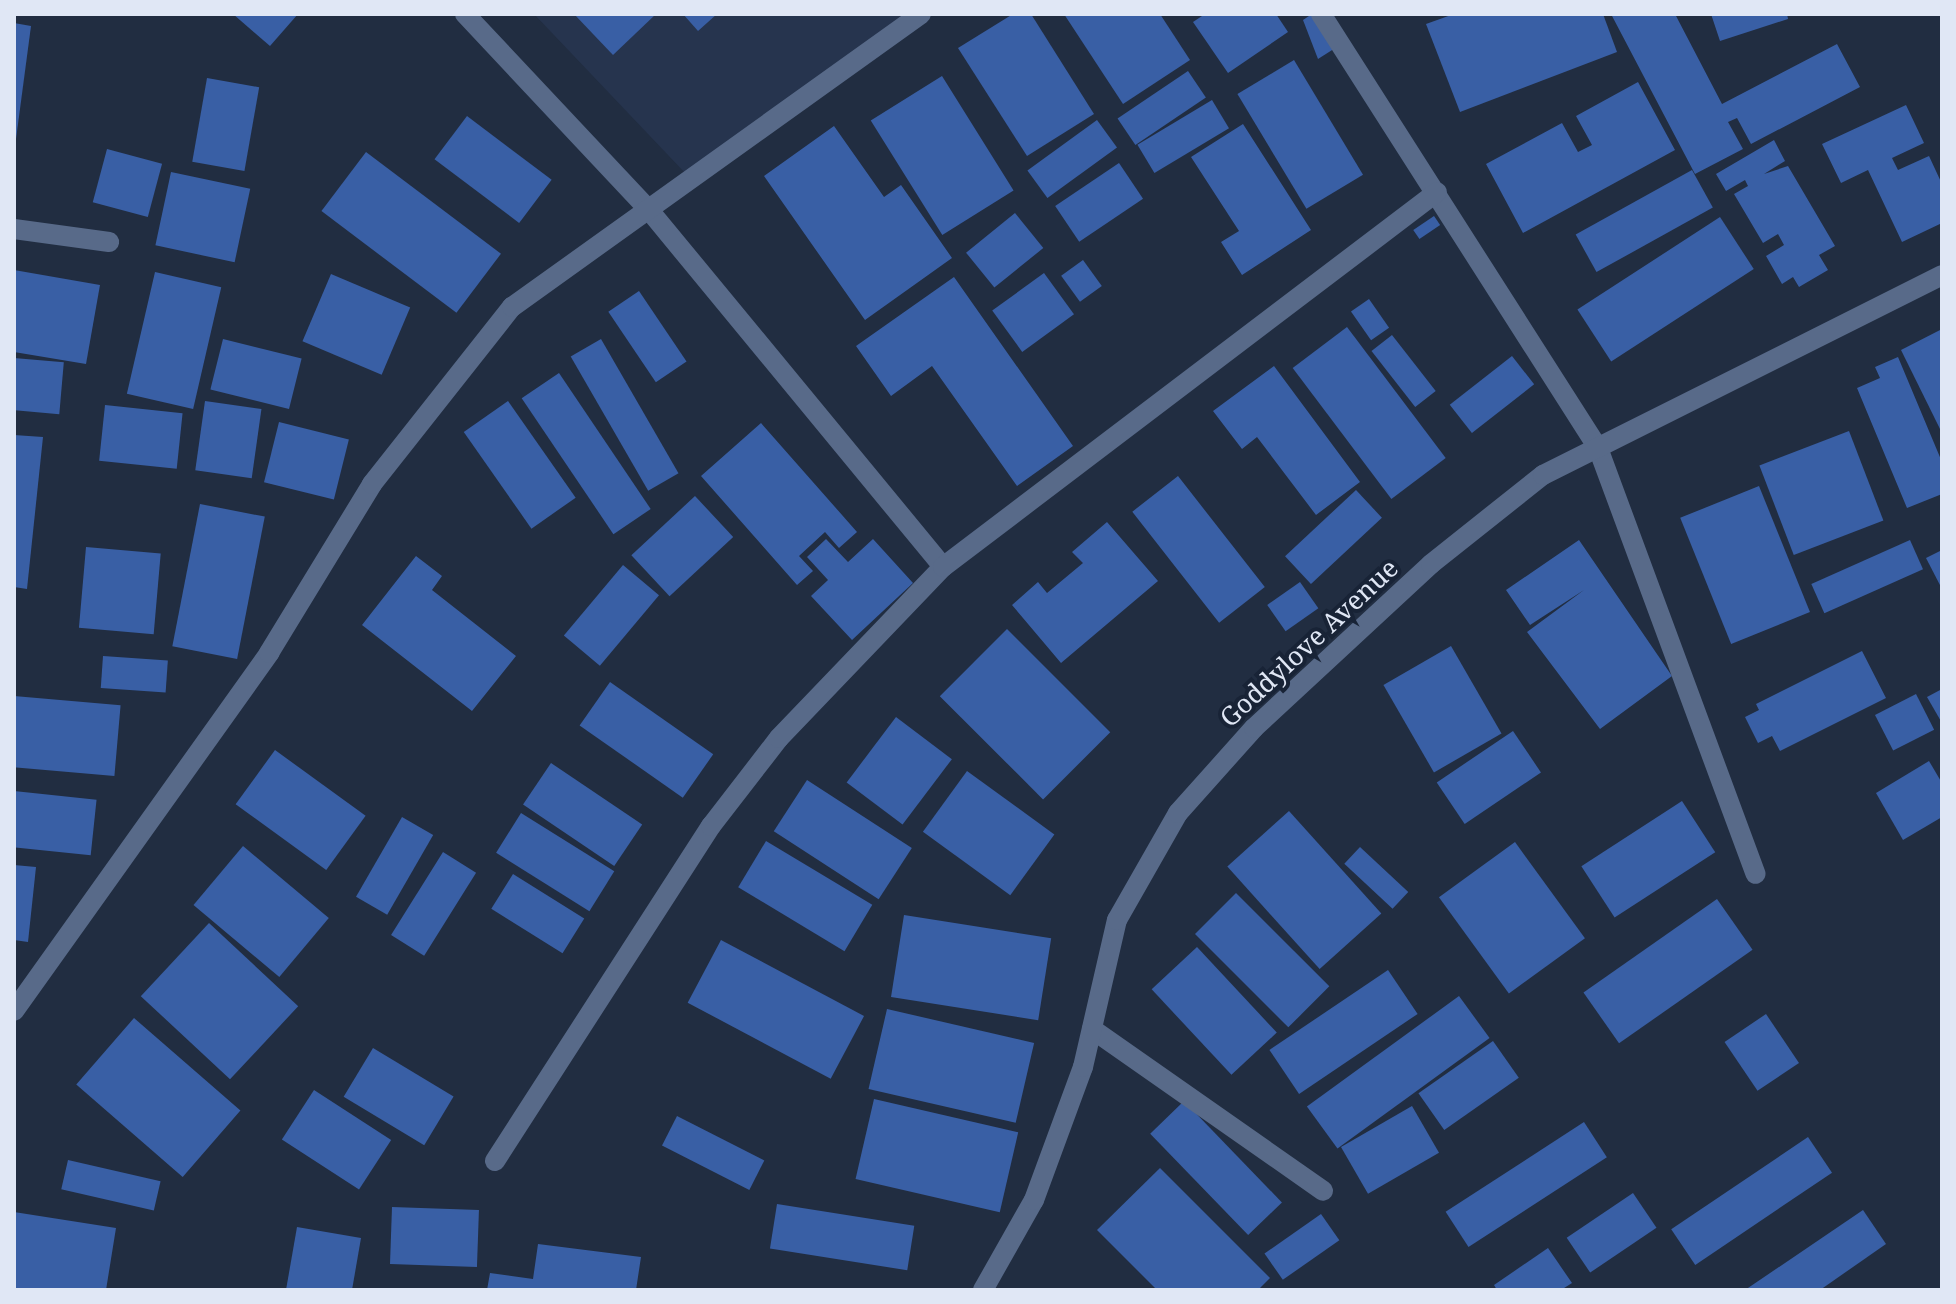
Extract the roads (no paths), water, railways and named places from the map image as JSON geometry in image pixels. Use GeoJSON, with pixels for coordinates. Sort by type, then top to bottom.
{"type":"FeatureCollection","features":[{"type":"Feature","properties":{"kind":"street"},"geometry":{"type":"LineString","coordinates":[[465,14],[649,210],[943,567]]}},
{"type":"Feature","properties":{"kind":"street"},"geometry":{"type":"LineString","coordinates":[[14,1011],[269,653],[372,484],[512,307],[921,14]]}},
{"type":"Feature","properties":{"kind":"street"},"geometry":{"type":"LineString","coordinates":[[1321,14],[1598,448],[1756,874]]}},
{"type":"Feature","properties":{"kind":"street"},"geometry":{"type":"LineString","coordinates":[[495,1161],[711,826],[779,738],[943,567],[1437,192]]}},
{"type":"Feature","properties":{"kind":"street"},"geometry":{"type":"LineString","coordinates":[[14,229],[109,242]]}},
{"type":"Feature","properties":{"kind":"street","name":"Goddylove Avenue"},"geometry":{"type":"LineString","coordinates":[[983,1290],[1034,1200],[1092,1029],[1117,920],[1178,813],[1254,728],[1431,564],[1543,475],[1942,275]]}},
{"type":"Feature","properties":{"kind":"street"},"geometry":{"type":"LineString","coordinates":[[1092,1029],[1323,1191]]}}]}
